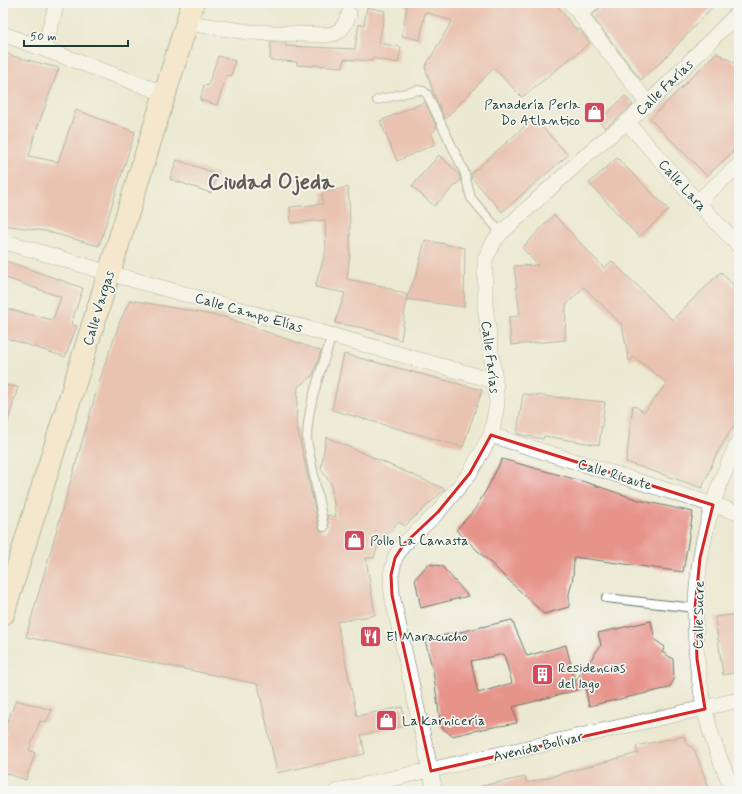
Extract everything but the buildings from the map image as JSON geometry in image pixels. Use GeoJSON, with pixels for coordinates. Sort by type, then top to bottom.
{"type":"FeatureCollection","features":[{"type":"Feature","properties":{"kind":"street"},"geometry":{"type":"LineString","coordinates":[[44,49],[57,3]]}},
{"type":"Feature","properties":{"kind":"street","name":"Calle Vargas"},"geometry":{"type":"LineString","coordinates":[[3,614],[166,94],[193,3]]}},
{"type":"Feature","properties":{"kind":"street"},"geometry":{"type":"LineString","coordinates":[[571,3],[648,104]]}},
{"type":"Feature","properties":{"kind":"street"},"geometry":{"type":"LineString","coordinates":[[580,15],[592,3]]}},
{"type":"Feature","properties":{"kind":"street","name":"Calle Farías"},"geometry":{"type":"LineString","coordinates":[[435,791],[392,595],[391,575],[395,558],[401,547],[438,512],[470,473],[491,435],[497,404],[485,305],[485,259],[495,240],[501,233],[593,149],[648,104],[739,12]]}},
{"type":"Feature","properties":{"kind":"street"},"geometry":{"type":"LineString","coordinates":[[187,23],[249,32],[333,35],[345,26],[349,14]]}},
{"type":"Feature","properties":{"kind":"street"},"geometry":{"type":"LineString","coordinates":[[3,34],[166,94]]}},
{"type":"Feature","properties":{"kind":"street","name":"Calle Lara"},"geometry":{"type":"LineString","coordinates":[[627,122],[697,202],[739,246]]}},
{"type":"Feature","properties":{"kind":"street"},"geometry":{"type":"LineString","coordinates":[[697,202],[739,165]]}},
{"type":"Feature","properties":{"kind":"street","name":"Calle Campo Elías"},"geometry":{"type":"LineString","coordinates":[[3,241],[109,273],[495,381]]}},
{"type":"Feature","properties":{"kind":"street","name":"Calle Ricaute"},"geometry":{"type":"LineString","coordinates":[[491,435],[739,513]]}},
{"type":"Feature","properties":{"kind":"street","name":"Calle Sucre"},"geometry":{"type":"LineString","coordinates":[[733,791],[717,751],[705,709],[697,659],[695,608],[700,558],[705,533],[725,472],[739,441]]}},
{"type":"Feature","properties":{"kind":"street","name":"Avenida Bolívar"},"geometry":{"type":"LineString","coordinates":[[337,791],[705,709],[739,700]]}},
{"type":"Feature","properties":{"kind":"lane"},"geometry":{"type":"LineString","coordinates":[[377,100],[418,90],[427,94],[464,171],[471,198],[501,233]]}},
{"type":"Feature","properties":{"kind":"lane"},"geometry":{"type":"LineString","coordinates":[[324,527],[307,440],[307,426],[309,410],[332,336]]}},
{"type":"Feature","properties":{"kind":"lane"},"geometry":{"type":"LineString","coordinates":[[606,598],[695,608]]}},
{"type":"Feature","properties":{"kind":"highlighted area"},"geometry":{"type":"Polygon","coordinates":[[[491,435],[713,505],[700,558],[695,608],[697,659],[705,709],[431,771],[392,595],[391,575],[395,558],[404,544],[438,512],[470,473],[491,435]]]}},
{"type":"Feature","properties":{"kind":"place","name":"Panadería Perla Do Atlantico"},"geometry":{"type":"Point","coordinates":[595,112]}},
{"type":"Feature","properties":{"kind":"place","name":"Pollo La Canasta"},"geometry":{"type":"Point","coordinates":[355,540]}},
{"type":"Feature","properties":{"kind":"place","name":"El Maracucho"},"geometry":{"type":"Point","coordinates":[371,636]}},
{"type":"Feature","properties":{"kind":"place","name":"Residencias del lago"},"geometry":{"type":"Point","coordinates":[542,675]}},
{"type":"Feature","properties":{"kind":"place","name":"La Karnicería"},"geometry":{"type":"Point","coordinates":[387,720]}},
{"type":"Feature","properties":{"kind":"district","name":"Ciudad Ojeda"},"geometry":{"type":"Point","coordinates":[271,181]}}]}
